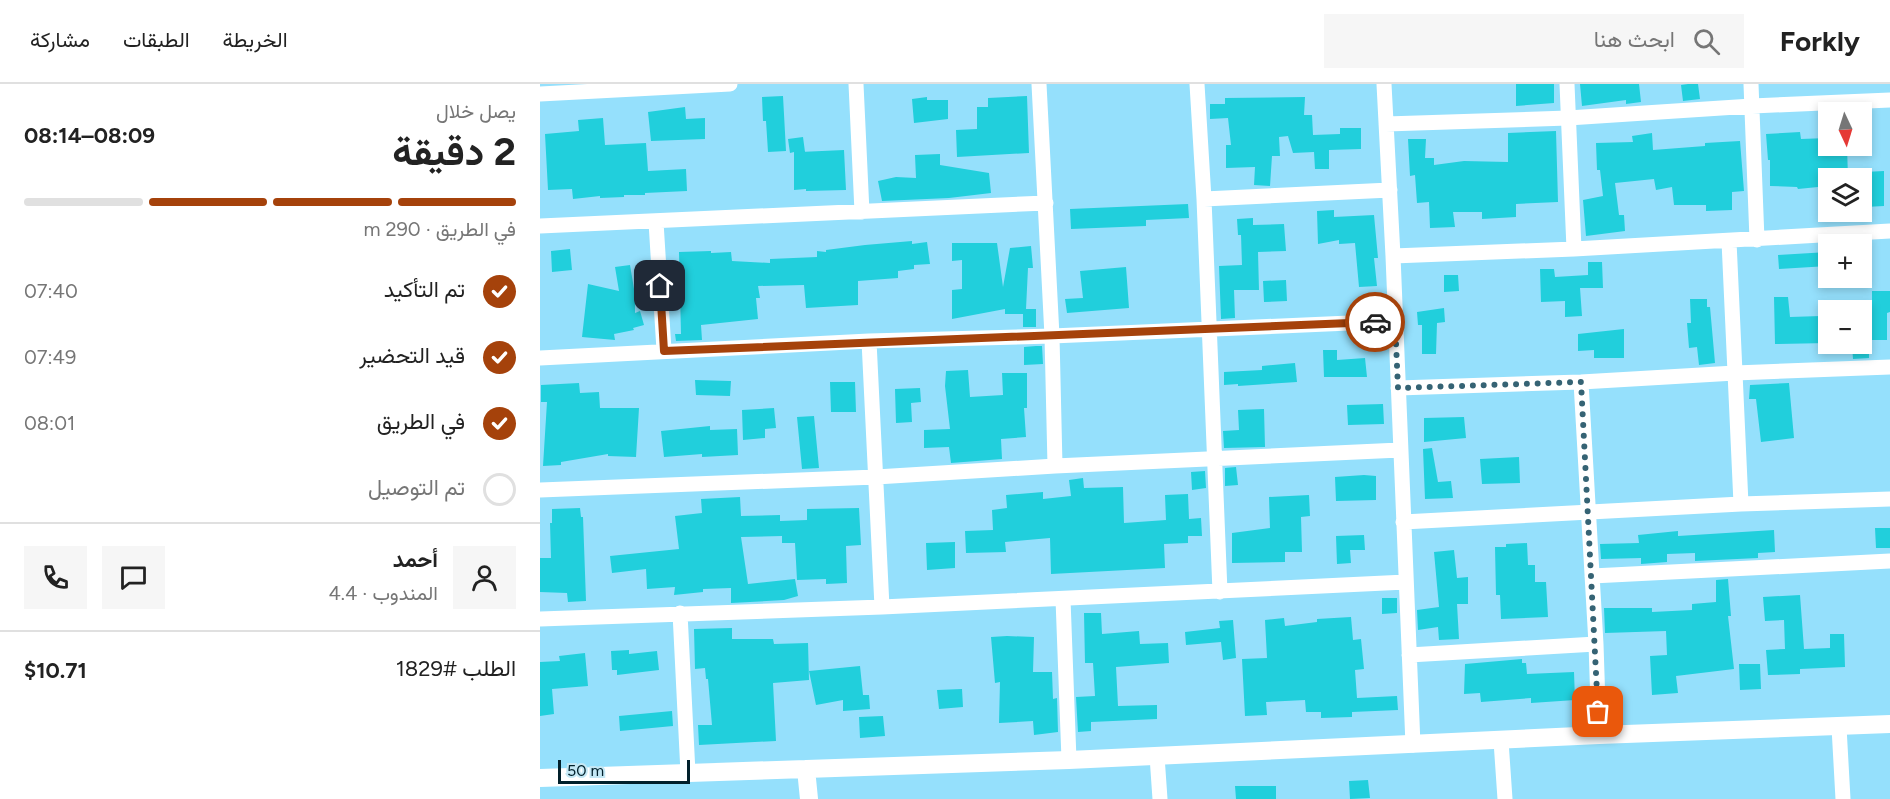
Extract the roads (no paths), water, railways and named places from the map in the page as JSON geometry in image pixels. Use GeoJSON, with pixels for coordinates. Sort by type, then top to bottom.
{"type":"FeatureCollection","features":[{"type":"Feature","properties":{"kind":"street"},"geometry":{"type":"LineString","coordinates":[[540,94],[730,84]]}},
{"type":"Feature","properties":{"kind":"street"},"geometry":{"type":"LineString","coordinates":[[856,84],[862,212]]}},
{"type":"Feature","properties":{"kind":"street"},"geometry":{"type":"LineString","coordinates":[[1039,84],[1052,336],[1055,466]]}},
{"type":"Feature","properties":{"kind":"street"},"geometry":{"type":"LineString","coordinates":[[1197,84],[1220,592]]}},
{"type":"Feature","properties":{"kind":"street"},"geometry":{"type":"LineString","coordinates":[[1384,84],[1413,745]]}},
{"type":"Feature","properties":{"kind":"street"},"geometry":{"type":"LineString","coordinates":[[1567,84],[1574,249]]}},
{"type":"Feature","properties":{"kind":"street"},"geometry":{"type":"LineString","coordinates":[[1751,84],[1757,240]]}},
{"type":"Feature","properties":{"kind":"street"},"geometry":{"type":"LineString","coordinates":[[1386,124],[1569,118],[1890,100]]}},
{"type":"Feature","properties":{"kind":"street"},"geometry":{"type":"LineString","coordinates":[[1204,199],[1390,190]]}},
{"type":"Feature","properties":{"kind":"street"},"geometry":{"type":"LineString","coordinates":[[540,226],[1046,203]]}},
{"type":"Feature","properties":{"kind":"street"},"geometry":{"type":"LineString","coordinates":[[656,222],[664,351]]}},
{"type":"Feature","properties":{"kind":"street"},"geometry":{"type":"LineString","coordinates":[[1393,256],[1757,240],[1890,231]]}},
{"type":"Feature","properties":{"kind":"street"},"geometry":{"type":"LineString","coordinates":[[1729,241],[1741,504]]}},
{"type":"Feature","properties":{"kind":"street"},"geometry":{"type":"LineString","coordinates":[[540,358],[869,341],[1052,336],[1395,321]]}},
{"type":"Feature","properties":{"kind":"street"},"geometry":{"type":"LineString","coordinates":[[869,341],[882,607]]}},
{"type":"Feature","properties":{"kind":"street"},"geometry":{"type":"LineString","coordinates":[[1398,388],[1581,382],[1890,367]]}},
{"type":"Feature","properties":{"kind":"street"},"geometry":{"type":"LineString","coordinates":[[1581,382],[1599,735]]}},
{"type":"Feature","properties":{"kind":"street"},"geometry":{"type":"LineString","coordinates":[[540,490],[876,477],[1400,450]]}},
{"type":"Feature","properties":{"kind":"street"},"geometry":{"type":"LineString","coordinates":[[1403,522],[1741,504],[1890,499]]}},
{"type":"Feature","properties":{"kind":"street"},"geometry":{"type":"LineString","coordinates":[[1592,576],[1890,561]]}},
{"type":"Feature","properties":{"kind":"street"},"geometry":{"type":"LineString","coordinates":[[540,619],[882,607],[1406,582]]}},
{"type":"Feature","properties":{"kind":"street"},"geometry":{"type":"LineString","coordinates":[[1063,599],[1069,760]]}},
{"type":"Feature","properties":{"kind":"street"},"geometry":{"type":"LineString","coordinates":[[680,613],[688,773]]}},
{"type":"Feature","properties":{"kind":"street"},"geometry":{"type":"LineString","coordinates":[[1409,655],[1596,644]]}},
{"type":"Feature","properties":{"kind":"street"},"geometry":{"type":"LineString","coordinates":[[540,778],[1069,760],[1890,724]]}},
{"type":"Feature","properties":{"kind":"street"},"geometry":{"type":"LineString","coordinates":[[1839,727],[1843,799]]}},
{"type":"Feature","properties":{"kind":"street"},"geometry":{"type":"LineString","coordinates":[[1501,741],[1505,799]]}},
{"type":"Feature","properties":{"kind":"street"},"geometry":{"type":"LineString","coordinates":[[1157,756],[1161,799]]}},
{"type":"Feature","properties":{"kind":"street"},"geometry":{"type":"LineString","coordinates":[[806,769],[808,799]]}}]}
